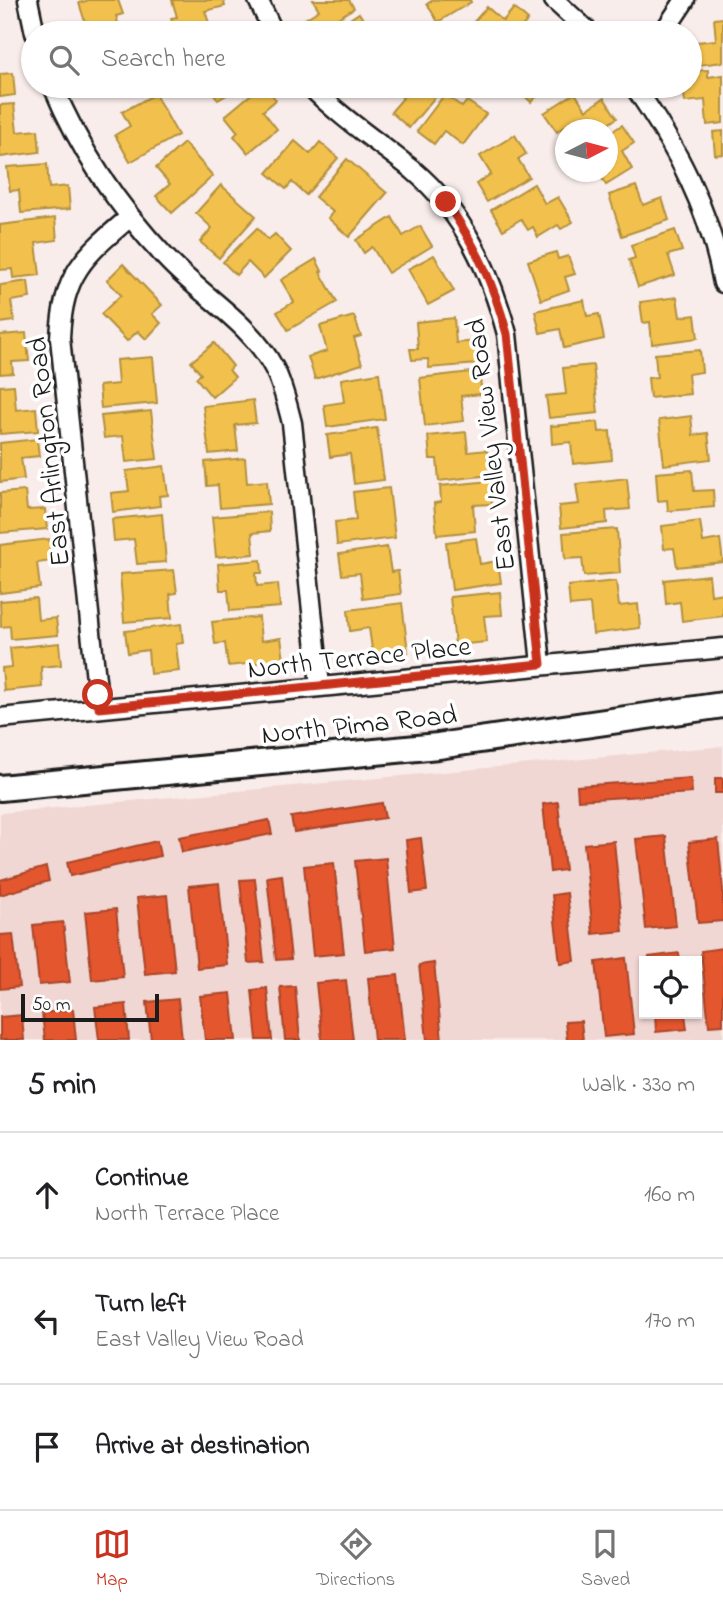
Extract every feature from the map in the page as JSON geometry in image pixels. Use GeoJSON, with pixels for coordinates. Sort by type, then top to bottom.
{"type":"FeatureCollection","features":[{"type":"Feature","properties":{"kind":"main road","name":"North Pima Road"},"geometry":{"type":"LineString","coordinates":[[0,788],[438,746],[723,705]]}},
{"type":"Feature","properties":{"kind":"street"},"geometry":{"type":"LineString","coordinates":[[28,0],[32,21]]}},
{"type":"Feature","properties":{"kind":"street"},"geometry":{"type":"LineString","coordinates":[[258,0],[268,21]]}},
{"type":"Feature","properties":{"kind":"street"},"geometry":{"type":"LineString","coordinates":[[554,0],[577,21]]}},
{"type":"Feature","properties":{"kind":"street"},"geometry":{"type":"LineString","coordinates":[[671,21],[685,0]]}},
{"type":"Feature","properties":{"kind":"street"},"geometry":{"type":"LineString","coordinates":[[58,98],[77,139],[103,182],[130,217],[167,260],[257,342],[273,366],[284,390],[292,423],[320,686]]}},
{"type":"Feature","properties":{"kind":"street","name":"East Valley View Road"},"geometry":{"type":"LineString","coordinates":[[322,98],[414,171],[446,202],[467,233],[496,292],[507,334],[541,664]]}},
{"type":"Feature","properties":{"kind":"street"},"geometry":{"type":"LineString","coordinates":[[642,98],[681,160],[701,206],[723,283]]}},
{"type":"Feature","properties":{"kind":"street","name":"East Arlington Road"},"geometry":{"type":"LineString","coordinates":[[99,708],[60,338],[61,314],[67,289],[77,267],[93,248],[130,217]]}},
{"type":"Feature","properties":{"kind":"street","name":"North Terrace Place"},"geometry":{"type":"LineString","coordinates":[[0,718],[723,648]]}},
{"type":"Feature","properties":{"kind":"shaded area"},"geometry":{"type":"Polygon","coordinates":[[[723,746],[723,1040],[0,1040],[0,813],[723,746]]]}},
{"type":"Feature","properties":{"kind":"building: Homes"},"geometry":{"type":"Polygon","coordinates":[[[89,0],[118,0],[123,14],[116,16],[117,21],[85,21],[79,3],[89,0]]]}},
{"type":"Feature","properties":{"kind":"building: Homes"},"geometry":{"type":"Polygon","coordinates":[[[172,0],[223,0],[225,6],[205,11],[208,21],[172,21],[171,18],[177,17],[172,0]]]}},
{"type":"Feature","properties":{"kind":"building: Homes"},"geometry":{"type":"Polygon","coordinates":[[[313,0],[349,0],[354,8],[333,21],[306,21],[305,19],[319,10],[313,0]]]}},
{"type":"Feature","properties":{"kind":"building: Homes"},"geometry":{"type":"Polygon","coordinates":[[[433,0],[471,2],[440,21],[427,4],[433,0]]]}},
{"type":"Feature","properties":{"kind":"building: Homes"},"geometry":{"type":"Polygon","coordinates":[[[487,7],[503,21],[475,21],[487,7]]]}},
{"type":"Feature","properties":{"kind":"building: Homes"},"geometry":{"type":"Polygon","coordinates":[[[514,8],[527,21],[503,21],[514,8]]]}},
{"type":"Feature","properties":{"kind":"building: Homes"},"geometry":{"type":"Polygon","coordinates":[[[359,13],[364,21],[347,21],[359,13]]]}},
{"type":"Feature","properties":{"kind":"building: Homes"},"geometry":{"type":"Polygon","coordinates":[[[723,18],[723,62],[702,65],[702,41],[716,40],[714,19],[723,18]]]}},
{"type":"Feature","properties":{"kind":"building: Homes"},"geometry":{"type":"Polygon","coordinates":[[[702,70],[708,70],[708,77],[723,75],[723,123],[707,125],[705,100],[685,102],[684,98],[702,98],[702,70]]]}},
{"type":"Feature","properties":{"kind":"building: Homes"},"geometry":{"type":"Polygon","coordinates":[[[13,73],[15,95],[0,97],[0,74],[13,73]]]}},
{"type":"Feature","properties":{"kind":"building: Homes"},"geometry":{"type":"Polygon","coordinates":[[[148,98],[157,98],[178,135],[130,162],[115,135],[130,126],[122,112],[148,98]]]}},
{"type":"Feature","properties":{"kind":"building: Homes"},"geometry":{"type":"Polygon","coordinates":[[[247,98],[274,98],[276,100],[263,111],[277,129],[248,153],[234,136],[238,132],[225,116],[247,98]]]}},
{"type":"Feature","properties":{"kind":"building: Homes"},"geometry":{"type":"Polygon","coordinates":[[[403,98],[434,98],[409,128],[391,112],[403,98]]]}},
{"type":"Feature","properties":{"kind":"building: Homes"},"geometry":{"type":"Polygon","coordinates":[[[442,98],[450,98],[462,107],[467,101],[486,114],[463,145],[444,131],[434,144],[417,131],[442,98]]]}},
{"type":"Feature","properties":{"kind":"building: Homes"},"geometry":{"type":"Polygon","coordinates":[[[567,98],[578,98],[586,110],[604,98],[617,118],[555,119],[555,129],[544,113],[567,98]]]}},
{"type":"Feature","properties":{"kind":"building: Homes"},"geometry":{"type":"Polygon","coordinates":[[[14,104],[17,132],[38,130],[40,152],[0,157],[0,105],[14,104]]]}},
{"type":"Feature","properties":{"kind":"building: Homes"},"geometry":{"type":"Polygon","coordinates":[[[622,125],[634,143],[622,151],[632,169],[618,178],[618,128],[622,125]]]}},
{"type":"Feature","properties":{"kind":"building: Homes"},"geometry":{"type":"Polygon","coordinates":[[[723,131],[723,154],[715,155],[713,132],[723,131]]]}},
{"type":"Feature","properties":{"kind":"building: Homes"},"geometry":{"type":"Polygon","coordinates":[[[515,135],[526,154],[518,159],[529,177],[487,202],[476,184],[491,174],[480,156],[515,135]]]}},
{"type":"Feature","properties":{"kind":"building: Homes"},"geometry":{"type":"Polygon","coordinates":[[[295,141],[310,154],[320,142],[338,158],[306,195],[292,182],[286,189],[267,173],[295,141]]]}},
{"type":"Feature","properties":{"kind":"building: Homes"},"geometry":{"type":"Polygon","coordinates":[[[184,143],[213,176],[172,213],[156,196],[170,184],[156,168],[184,143]]]}},
{"type":"Feature","properties":{"kind":"building: Homes"},"geometry":{"type":"Polygon","coordinates":[[[347,159],[387,193],[349,237],[328,218],[333,212],[315,197],[347,159]]]}},
{"type":"Feature","properties":{"kind":"building: Homes"},"geometry":{"type":"Polygon","coordinates":[[[47,164],[49,188],[68,186],[70,209],[21,213],[19,190],[10,191],[7,167],[47,164]]]}},
{"type":"Feature","properties":{"kind":"building: Homes"},"geometry":{"type":"Polygon","coordinates":[[[534,184],[545,204],[558,197],[573,222],[561,229],[558,225],[538,237],[533,227],[528,230],[521,219],[503,230],[491,210],[534,184]]]}},
{"type":"Feature","properties":{"kind":"building: Homes"},"geometry":{"type":"Polygon","coordinates":[[[221,185],[256,216],[219,258],[200,242],[212,228],[196,213],[221,185]]]}},
{"type":"Feature","properties":{"kind":"building: Homes"},"geometry":{"type":"Polygon","coordinates":[[[636,186],[643,205],[662,198],[669,220],[622,236],[609,195],[636,186]]]}},
{"type":"Feature","properties":{"kind":"building: Homes"},"geometry":{"type":"Polygon","coordinates":[[[392,217],[403,236],[420,226],[432,246],[388,273],[372,247],[364,253],[356,240],[392,217]]]}},
{"type":"Feature","properties":{"kind":"building: Homes"},"geometry":{"type":"Polygon","coordinates":[[[55,218],[57,240],[36,243],[40,275],[13,278],[12,269],[0,270],[0,225],[55,218]]]}},
{"type":"Feature","properties":{"kind":"building: Homes"},"geometry":{"type":"Polygon","coordinates":[[[257,228],[268,240],[275,234],[291,251],[264,278],[248,262],[236,275],[223,262],[257,228]]]}},
{"type":"Feature","properties":{"kind":"building: Homes"},"geometry":{"type":"Polygon","coordinates":[[[675,230],[682,251],[668,255],[675,275],[638,287],[629,260],[635,258],[631,245],[675,230]]]}},
{"type":"Feature","properties":{"kind":"building: Homes"},"geometry":{"type":"Polygon","coordinates":[[[556,252],[558,259],[568,256],[575,274],[565,277],[569,290],[541,300],[528,261],[556,252]]]}},
{"type":"Feature","properties":{"kind":"building: Homes"},"geometry":{"type":"Polygon","coordinates":[[[434,255],[454,291],[428,305],[408,269],[434,255]]]}},
{"type":"Feature","properties":{"kind":"building: Homes"},"geometry":{"type":"Polygon","coordinates":[[[316,259],[322,271],[320,272],[337,302],[288,330],[277,312],[294,302],[281,280],[316,259]]]}},
{"type":"Feature","properties":{"kind":"building: Homes"},"geometry":{"type":"Polygon","coordinates":[[[123,264],[162,305],[152,314],[161,323],[146,339],[138,331],[127,341],[101,314],[121,295],[107,280],[123,264]]]}},
{"type":"Feature","properties":{"kind":"building: Homes"},"geometry":{"type":"Polygon","coordinates":[[[28,281],[30,298],[11,301],[14,321],[0,323],[0,285],[28,281]]]}},
{"type":"Feature","properties":{"kind":"building: Homes"},"geometry":{"type":"Polygon","coordinates":[[[677,297],[680,317],[695,315],[698,338],[652,344],[650,322],[643,323],[640,302],[677,297]]]}},
{"type":"Feature","properties":{"kind":"building: Homes"},"geometry":{"type":"Polygon","coordinates":[[[584,300],[587,316],[599,314],[604,339],[564,348],[560,329],[540,333],[535,311],[584,300]]]}},
{"type":"Feature","properties":{"kind":"building: Homes"},"geometry":{"type":"Polygon","coordinates":[[[354,316],[361,336],[354,338],[362,364],[315,379],[308,357],[327,351],[320,326],[354,316]]]}},
{"type":"Feature","properties":{"kind":"building: Homes"},"geometry":{"type":"Polygon","coordinates":[[[454,318],[456,343],[476,341],[478,364],[429,368],[428,359],[412,360],[410,349],[418,349],[416,322],[454,318]]]}},
{"type":"Feature","properties":{"kind":"building: Homes"},"geometry":{"type":"Polygon","coordinates":[[[26,333],[29,361],[12,362],[13,373],[0,374],[0,335],[26,333]]]}},
{"type":"Feature","properties":{"kind":"building: Homes"},"geometry":{"type":"Polygon","coordinates":[[[214,343],[233,366],[229,370],[235,377],[212,397],[196,378],[201,374],[191,362],[214,343]]]}},
{"type":"Feature","properties":{"kind":"building: Homes"},"geometry":{"type":"Polygon","coordinates":[[[700,350],[702,372],[688,374],[690,394],[650,398],[648,378],[657,377],[655,354],[700,350]]]}},
{"type":"Feature","properties":{"kind":"building: Homes"},"geometry":{"type":"Polygon","coordinates":[[[153,357],[157,403],[101,408],[99,386],[118,384],[116,360],[153,357]]]}},
{"type":"Feature","properties":{"kind":"building: Homes"},"geometry":{"type":"Polygon","coordinates":[[[593,365],[598,413],[549,418],[546,396],[566,394],[563,368],[593,365]]]}},
{"type":"Feature","properties":{"kind":"building: Homes"},"geometry":{"type":"Polygon","coordinates":[[[479,371],[482,394],[461,396],[464,421],[425,426],[420,378],[479,371]]]}},
{"type":"Feature","properties":{"kind":"building: Homes"},"geometry":{"type":"Polygon","coordinates":[[[379,373],[385,419],[327,427],[324,405],[344,402],[341,379],[379,373]]]}},
{"type":"Feature","properties":{"kind":"building: Homes"},"geometry":{"type":"Polygon","coordinates":[[[14,385],[16,410],[36,408],[38,431],[0,434],[0,386],[14,385]]]}},
{"type":"Feature","properties":{"kind":"building: Homes"},"geometry":{"type":"Polygon","coordinates":[[[253,400],[256,423],[235,425],[238,451],[209,454],[203,406],[253,400]]]}},
{"type":"Feature","properties":{"kind":"building: Homes"},"geometry":{"type":"Polygon","coordinates":[[[151,411],[157,459],[126,462],[123,436],[104,438],[101,416],[151,411]]]}},
{"type":"Feature","properties":{"kind":"building: Homes"},"geometry":{"type":"Polygon","coordinates":[[[691,416],[693,435],[708,433],[711,459],[664,465],[659,420],[691,416]]]}},
{"type":"Feature","properties":{"kind":"building: Homes"},"geometry":{"type":"Polygon","coordinates":[[[598,422],[599,432],[610,431],[612,460],[573,464],[571,442],[552,444],[551,426],[598,422]]]}},
{"type":"Feature","properties":{"kind":"building: Homes"},"geometry":{"type":"Polygon","coordinates":[[[377,428],[384,480],[354,484],[350,454],[330,457],[327,435],[377,428]]]}},
{"type":"Feature","properties":{"kind":"building: Homes"},"geometry":{"type":"Polygon","coordinates":[[[466,432],[468,452],[487,450],[490,475],[439,481],[437,459],[430,459],[428,436],[466,432]]]}},
{"type":"Feature","properties":{"kind":"building: Homes"},"geometry":{"type":"Polygon","coordinates":[[[37,439],[39,456],[21,458],[24,479],[0,482],[0,443],[37,439]]]}},
{"type":"Feature","properties":{"kind":"building: Homes"},"geometry":{"type":"Polygon","coordinates":[[[245,458],[247,483],[267,481],[269,504],[220,508],[218,485],[207,486],[205,462],[245,458]]]}},
{"type":"Feature","properties":{"kind":"building: Homes"},"geometry":{"type":"Polygon","coordinates":[[[164,466],[168,495],[159,496],[160,506],[113,512],[111,493],[129,491],[126,471],[164,466]]]}},
{"type":"Feature","properties":{"kind":"building: Homes"},"geometry":{"type":"Polygon","coordinates":[[[692,470],[694,491],[713,490],[714,507],[668,511],[667,500],[658,501],[656,473],[692,470]]]}},
{"type":"Feature","properties":{"kind":"building: Homes"},"geometry":{"type":"Polygon","coordinates":[[[627,478],[630,509],[606,511],[607,523],[561,528],[559,506],[579,504],[576,484],[627,478]]]}},
{"type":"Feature","properties":{"kind":"building: Homes"},"geometry":{"type":"Polygon","coordinates":[[[490,481],[492,504],[473,505],[475,531],[437,535],[434,503],[441,502],[440,486],[490,481]]]}},
{"type":"Feature","properties":{"kind":"building: Homes"},"geometry":{"type":"Polygon","coordinates":[[[389,488],[395,538],[337,545],[335,522],[356,520],[353,492],[389,488]]]}},
{"type":"Feature","properties":{"kind":"building: Homes"},"geometry":{"type":"Polygon","coordinates":[[[25,491],[27,510],[45,509],[47,529],[0,533],[0,493],[25,491]]]}},
{"type":"Feature","properties":{"kind":"building: Homes"},"geometry":{"type":"Polygon","coordinates":[[[269,512],[270,531],[252,533],[254,554],[216,557],[212,517],[269,512]]]}},
{"type":"Feature","properties":{"kind":"building: Homes"},"geometry":{"type":"Polygon","coordinates":[[[162,514],[166,562],[137,564],[134,539],[114,541],[112,519],[162,514]]]}},
{"type":"Feature","properties":{"kind":"building: Homes"},"geometry":{"type":"Polygon","coordinates":[[[700,521],[703,542],[720,539],[723,562],[677,567],[674,548],[664,549],[662,526],[700,521]]]}},
{"type":"Feature","properties":{"kind":"building: Homes"},"geometry":{"type":"Polygon","coordinates":[[[617,529],[620,573],[584,576],[582,558],[565,559],[563,533],[617,529]]]}},
{"type":"Feature","properties":{"kind":"building: Homes"},"geometry":{"type":"Polygon","coordinates":[[[476,538],[480,564],[498,561],[501,583],[452,590],[446,542],[476,538]]]}},
{"type":"Feature","properties":{"kind":"building: Homes"},"geometry":{"type":"Polygon","coordinates":[[[49,539],[52,561],[37,563],[40,588],[0,593],[0,545],[49,539]]]}},
{"type":"Feature","properties":{"kind":"building: Homes"},"geometry":{"type":"Polygon","coordinates":[[[387,547],[391,572],[398,571],[401,594],[363,599],[360,573],[342,575],[339,554],[387,547]]]}},
{"type":"Feature","properties":{"kind":"building: Homes"},"geometry":{"type":"Polygon","coordinates":[[[261,560],[262,573],[256,573],[257,586],[278,584],[280,607],[230,611],[228,590],[220,590],[218,564],[261,560]]]}},
{"type":"Feature","properties":{"kind":"building: Homes"},"geometry":{"type":"Polygon","coordinates":[[[174,570],[177,593],[170,594],[172,618],[124,622],[120,574],[174,570]]]}},
{"type":"Feature","properties":{"kind":"building: Homes"},"geometry":{"type":"Polygon","coordinates":[[[709,575],[711,595],[723,593],[723,616],[682,621],[680,602],[666,604],[664,580],[709,575]]]}},
{"type":"Feature","properties":{"kind":"building: Homes"},"geometry":{"type":"Polygon","coordinates":[[[616,581],[619,606],[638,604],[640,628],[593,634],[590,604],[570,606],[568,586],[616,581]]]}},
{"type":"Feature","properties":{"kind":"building: Homes"},"geometry":{"type":"Polygon","coordinates":[[[500,592],[502,615],[484,616],[487,642],[455,645],[450,597],[500,592]]]}},
{"type":"Feature","properties":{"kind":"building: Homes"},"geometry":{"type":"Polygon","coordinates":[[[36,598],[38,620],[56,618],[58,635],[11,639],[10,626],[1,627],[0,601],[36,598]]]}},
{"type":"Feature","properties":{"kind":"building: Homes"},"geometry":{"type":"Polygon","coordinates":[[[402,603],[408,652],[373,656],[369,628],[350,631],[348,610],[402,603]]]}},
{"type":"Feature","properties":{"kind":"building: Homes"},"geometry":{"type":"Polygon","coordinates":[[[259,617],[261,641],[281,638],[284,660],[228,666],[225,643],[215,644],[212,622],[259,617]]]}},
{"type":"Feature","properties":{"kind":"building: Homes"},"geometry":{"type":"Polygon","coordinates":[[[181,624],[183,643],[176,644],[179,671],[150,674],[148,650],[128,653],[125,631],[181,624]]]}},
{"type":"Feature","properties":{"kind":"building: Homes"},"geometry":{"type":"Polygon","coordinates":[[[59,643],[61,665],[41,667],[42,687],[4,691],[2,668],[12,667],[10,648],[59,643]]]}},
{"type":"Feature","properties":{"kind":"building: Shops"},"geometry":{"type":"Polygon","coordinates":[[[691,778],[692,793],[578,800],[577,786],[691,778]]]}},
{"type":"Feature","properties":{"kind":"building: Shops"},"geometry":{"type":"Polygon","coordinates":[[[715,778],[723,778],[723,793],[715,793],[715,778]]]}},
{"type":"Feature","properties":{"kind":"building: Shops"},"geometry":{"type":"Polygon","coordinates":[[[558,802],[565,870],[550,872],[543,804],[558,802]]]}},
{"type":"Feature","properties":{"kind":"building: Shops"},"geometry":{"type":"Polygon","coordinates":[[[382,803],[385,818],[294,832],[291,817],[382,803]]]}},
{"type":"Feature","properties":{"kind":"building: Shops"},"geometry":{"type":"Polygon","coordinates":[[[269,820],[272,834],[182,852],[179,837],[269,820]]]}},
{"type":"Feature","properties":{"kind":"building: Shops"},"geometry":{"type":"Polygon","coordinates":[[[666,836],[676,926],[646,929],[636,839],[666,836]]]}},
{"type":"Feature","properties":{"kind":"building: Shops"},"geometry":{"type":"Polygon","coordinates":[[[421,838],[427,891],[411,893],[406,840],[421,838]]]}},
{"type":"Feature","properties":{"kind":"building: Shops"},"geometry":{"type":"Polygon","coordinates":[[[718,839],[723,921],[698,923],[689,842],[718,839]]]}},
{"type":"Feature","properties":{"kind":"building: Shops"},"geometry":{"type":"Polygon","coordinates":[[[157,841],[160,856],[70,876],[67,862],[157,841]]]}},
{"type":"Feature","properties":{"kind":"building: Shops"},"geometry":{"type":"Polygon","coordinates":[[[614,841],[623,931],[593,934],[584,844],[614,841]]]}},
{"type":"Feature","properties":{"kind":"building: Shops"},"geometry":{"type":"Polygon","coordinates":[[[386,858],[395,948],[365,951],[355,861],[386,858]]]}},
{"type":"Feature","properties":{"kind":"building: Shops"},"geometry":{"type":"Polygon","coordinates":[[[334,863],[344,953],[313,956],[304,866],[334,863]]]}},
{"type":"Feature","properties":{"kind":"building: Shops"},"geometry":{"type":"Polygon","coordinates":[[[46,867],[49,881],[0,895],[0,880],[46,867]]]}},
{"type":"Feature","properties":{"kind":"building: Shops"},"geometry":{"type":"Polygon","coordinates":[[[282,875],[291,959],[276,960],[267,877],[282,875]]]}},
{"type":"Feature","properties":{"kind":"building: Shops"},"geometry":{"type":"Polygon","coordinates":[[[255,879],[264,962],[248,963],[240,880],[255,879]]]}},
{"type":"Feature","properties":{"kind":"building: Shops"},"geometry":{"type":"Polygon","coordinates":[[[219,883],[227,965],[197,968],[189,886],[219,883]]]}},
{"type":"Feature","properties":{"kind":"building: Shops"},"geometry":{"type":"Polygon","coordinates":[[[567,893],[575,961],[560,963],[552,895],[567,893]]]}},
{"type":"Feature","properties":{"kind":"building: Shops"},"geometry":{"type":"Polygon","coordinates":[[[167,895],[175,971],[145,974],[137,898],[167,895]]]}},
{"type":"Feature","properties":{"kind":"building: Shops"},"geometry":{"type":"Polygon","coordinates":[[[116,909],[123,977],[92,980],[85,912],[116,909]]]}},
{"type":"Feature","properties":{"kind":"building: Shops"},"geometry":{"type":"Polygon","coordinates":[[[63,922],[70,982],[39,985],[33,925],[63,922]]]}},
{"type":"Feature","properties":{"kind":"building: Shops"},"geometry":{"type":"Polygon","coordinates":[[[13,934],[19,987],[0,989],[0,935],[13,934]]]}},
{"type":"Feature","properties":{"kind":"building: Shops"},"geometry":{"type":"Polygon","coordinates":[[[723,948],[723,1025],[709,1026],[701,951],[723,948]]]}},
{"type":"Feature","properties":{"kind":"building: Shops"},"geometry":{"type":"Polygon","coordinates":[[[679,953],[679,956],[656,956],[679,953]]]}},
{"type":"Feature","properties":{"kind":"building: Shops"},"geometry":{"type":"Polygon","coordinates":[[[626,958],[634,1034],[604,1037],[596,962],[626,958]]]}},
{"type":"Feature","properties":{"kind":"building: Shops"},"geometry":{"type":"Polygon","coordinates":[[[434,963],[442,1040],[427,1040],[419,965],[434,963]]]}},
{"type":"Feature","properties":{"kind":"building: Shops"},"geometry":{"type":"Polygon","coordinates":[[[398,975],[405,1040],[374,1040],[368,978],[398,975]]]}},
{"type":"Feature","properties":{"kind":"building: Shops"},"geometry":{"type":"Polygon","coordinates":[[[346,980],[353,1040],[322,1040],[316,983],[346,980]]]}},
{"type":"Feature","properties":{"kind":"building: Shops"},"geometry":{"type":"Polygon","coordinates":[[[295,986],[300,1040],[285,1040],[280,987],[295,986]]]}},
{"type":"Feature","properties":{"kind":"building: Shops"},"geometry":{"type":"Polygon","coordinates":[[[267,988],[272,1040],[257,1040],[252,990],[267,988]]]}},
{"type":"Feature","properties":{"kind":"building: Shops"},"geometry":{"type":"Polygon","coordinates":[[[231,993],[236,1040],[205,1040],[200,996],[231,993]]]}},
{"type":"Feature","properties":{"kind":"building: Shops"},"geometry":{"type":"Polygon","coordinates":[[[178,999],[182,1040],[151,1040],[147,1002],[178,999]]]}},
{"type":"Feature","properties":{"kind":"building: Shops"},"geometry":{"type":"Polygon","coordinates":[[[126,1004],[129,1040],[99,1040],[95,1007],[126,1004]]]}},
{"type":"Feature","properties":{"kind":"building: Shops"},"geometry":{"type":"Polygon","coordinates":[[[73,1009],[76,1040],[45,1040],[42,1013],[73,1009]]]}},
{"type":"Feature","properties":{"kind":"building: Shops"},"geometry":{"type":"Polygon","coordinates":[[[22,1015],[24,1040],[0,1040],[0,1017],[22,1015]]]}},
{"type":"Feature","properties":{"kind":"building: Shops"},"geometry":{"type":"Polygon","coordinates":[[[655,1019],[686,1019],[687,1029],[656,1032],[655,1019]]]}},
{"type":"Feature","properties":{"kind":"building: Shops"},"geometry":{"type":"Polygon","coordinates":[[[581,1021],[583,1040],[567,1040],[565,1022],[581,1021]]]}},
{"type":"Feature","properties":{"kind":"route"},"geometry":{"type":"LineString","coordinates":[[98,695],[99,708],[541,664],[507,334],[496,292],[483,262],[446,202]]}}]}
